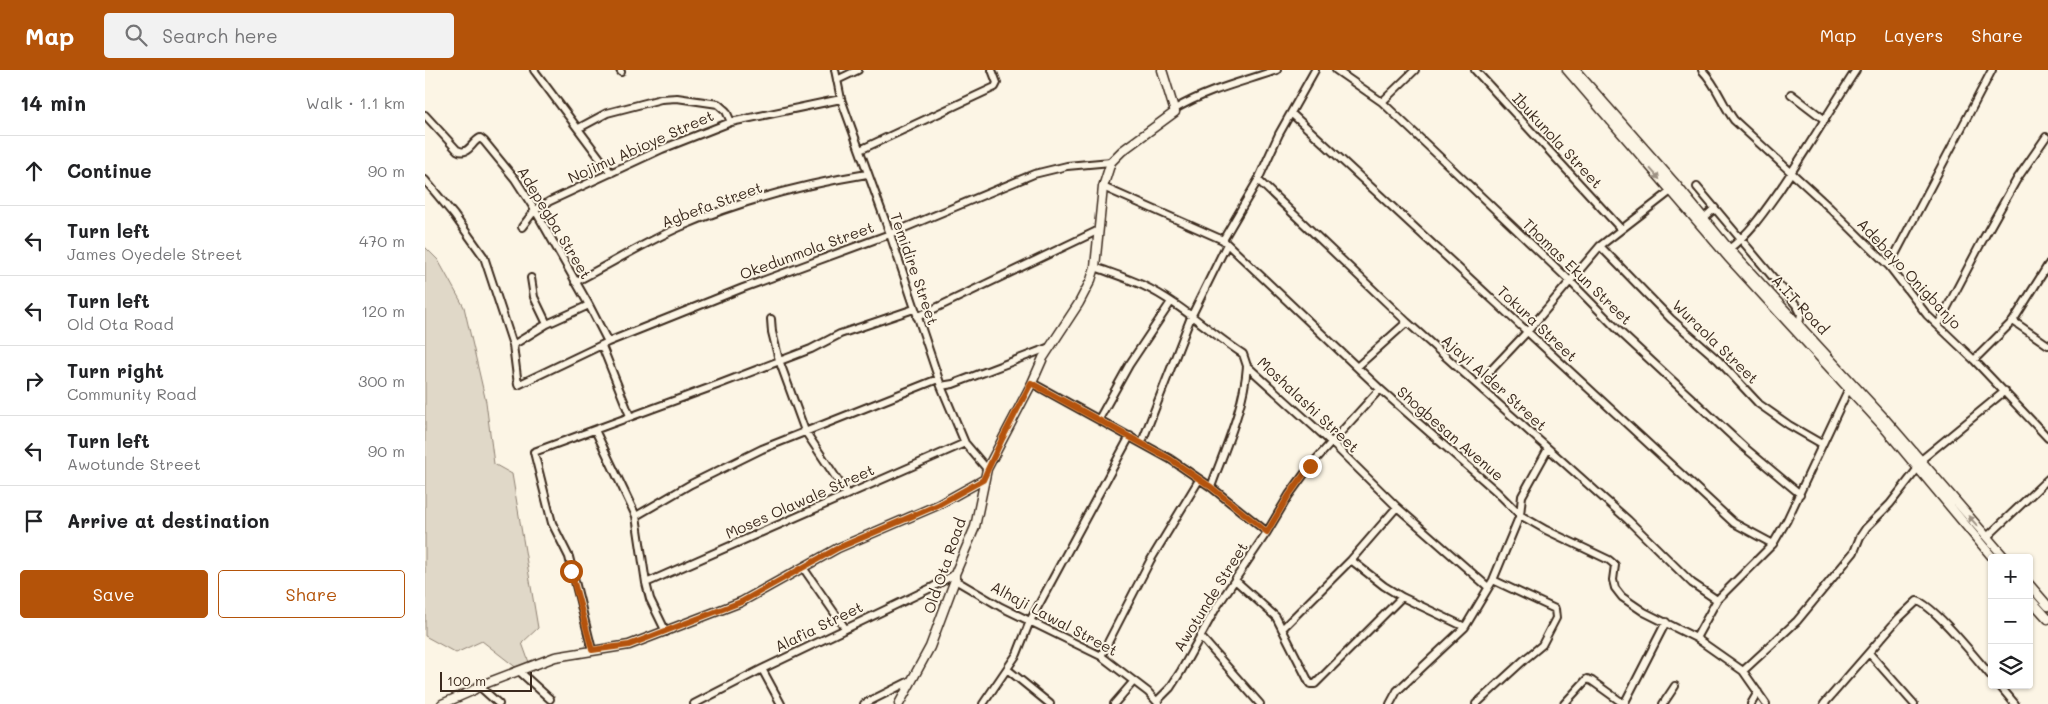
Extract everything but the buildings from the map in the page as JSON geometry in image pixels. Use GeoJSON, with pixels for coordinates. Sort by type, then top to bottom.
{"type":"FeatureCollection","features":[{"type":"Feature","properties":{"kind":"street"},"geometry":{"type":"LineString","coordinates":[[534,70],[611,172]]}},
{"type":"Feature","properties":{"kind":"street","name":"Temidire Street"},"geometry":{"type":"LineString","coordinates":[[835,70],[841,99],[890,234],[941,386],[965,443],[987,469]]}},
{"type":"Feature","properties":{"kind":"street"},"geometry":{"type":"LineString","coordinates":[[837,80],[858,70]]}},
{"type":"Feature","properties":{"kind":"street"},"geometry":{"type":"LineString","coordinates":[[860,150],[995,87],[997,82],[992,70]]}},
{"type":"Feature","properties":{"kind":"street"},"geometry":{"type":"LineString","coordinates":[[1162,70],[1175,109]]}},
{"type":"Feature","properties":{"kind":"street"},"geometry":{"type":"LineString","coordinates":[[1111,162],[1122,151],[1173,114],[1175,109],[1192,99],[1223,86],[1243,82],[1277,70]]}},
{"type":"Feature","properties":{"kind":"street"},"geometry":{"type":"LineString","coordinates":[[1142,442],[1191,317],[1225,242],[1258,180],[1279,134],[1315,70]]}},
{"type":"Feature","properties":{"kind":"street","name":"Thomas Ekun Street"},"geometry":{"type":"LineString","coordinates":[[1336,70],[1382,102],[1570,281],[1619,332],[1744,447],[1800,494]]}},
{"type":"Feature","properties":{"kind":"street"},"geometry":{"type":"LineString","coordinates":[[1382,102],[1415,70]]}},
{"type":"Feature","properties":{"kind":"street","name":"Ibukunola Street"},"geometry":{"type":"LineString","coordinates":[[1475,70],[1621,229]]}},
{"type":"Feature","properties":{"kind":"street","name":"A.I.T Road"},"geometry":{"type":"LineString","coordinates":[[1567,70],[1671,191],[1848,390],[1882,425],[1990,554]]}},
{"type":"Feature","properties":{"kind":"street","name":"A.I.T Road"},"geometry":{"type":"LineString","coordinates":[[1575,70],[1729,249],[1921,460],[2002,554]]}},
{"type":"Feature","properties":{"kind":"street","name":"Adebayo Onigbanjo"},"geometry":{"type":"LineString","coordinates":[[1702,70],[1718,90],[1726,109],[1734,120],[1889,266],[1927,315],[2005,391],[2048,438]]}},
{"type":"Feature","properties":{"kind":"street"},"geometry":{"type":"LineString","coordinates":[[1729,249],[1755,226],[1792,173],[1856,70]]}},
{"type":"Feature","properties":{"kind":"street"},"geometry":{"type":"LineString","coordinates":[[1889,266],[1992,70]]}},
{"type":"Feature","properties":{"kind":"street"},"geometry":{"type":"LineString","coordinates":[[1791,94],[1825,120]]}},
{"type":"Feature","properties":{"kind":"street"},"geometry":{"type":"LineString","coordinates":[[579,128],[607,113],[661,99],[677,98],[717,104],[727,111],[731,122]]}},
{"type":"Feature","properties":{"kind":"street","name":"Nojimu Abioye Street"},"geometry":{"type":"LineString","coordinates":[[522,227],[535,210],[611,172],[687,138],[731,122],[841,99]]}},
{"type":"Feature","properties":{"kind":"street","name":"Tokura Street"},"geometry":{"type":"LineString","coordinates":[[1291,113],[1734,523],[1773,544]]}},
{"type":"Feature","properties":{"kind":"street","name":"Adepegba Street"},"geometry":{"type":"LineString","coordinates":[[425,114],[457,150],[466,152],[480,138],[515,179],[535,210],[589,305],[630,416]]}},
{"type":"Feature","properties":{"kind":"street"},"geometry":{"type":"LineString","coordinates":[[1938,325],[2004,203],[2046,137]]}},
{"type":"Feature","properties":{"kind":"street","name":"Old Ota Road"},"geometry":{"type":"LineString","coordinates":[[899,704],[933,640],[975,527],[983,480],[987,469],[1043,358],[1084,294],[1095,267],[1103,187],[1111,162]]}},
{"type":"Feature","properties":{"kind":"street","name":"Okedunmola Street"},"geometry":{"type":"LineString","coordinates":[[513,345],[518,384],[605,344],[743,288],[890,234],[1034,174],[1067,166],[1111,162]]}},
{"type":"Feature","properties":{"kind":"street","name":"Agbefa Street"},"geometry":{"type":"LineString","coordinates":[[575,282],[681,227],[750,202],[821,181],[867,174]]}},
{"type":"Feature","properties":{"kind":"street"},"geometry":{"type":"LineString","coordinates":[[425,180],[454,215],[484,257],[513,345],[547,324],[589,305]]}},
{"type":"Feature","properties":{"kind":"street","name":"Ajayi Alder Street"},"geometry":{"type":"LineString","coordinates":[[1258,180],[1407,322],[1628,520],[1692,582],[1717,600]]}},
{"type":"Feature","properties":{"kind":"street","name":"Shogbesan Avenue"},"geometry":{"type":"LineString","coordinates":[[1103,187],[1225,242],[1358,366],[1380,389],[1497,492],[1520,515],[1546,530],[1609,560],[1615,565],[1613,580],[1615,588],[1622,597],[1644,612],[1696,638],[1743,671],[1766,704]]}},
{"type":"Feature","properties":{"kind":"street"},"geometry":{"type":"LineString","coordinates":[[1697,187],[1800,311],[1799,324]]}},
{"type":"Feature","properties":{"kind":"street"},"geometry":{"type":"LineString","coordinates":[[1478,384],[1527,332],[1600,246],[1671,191]]}},
{"type":"Feature","properties":{"kind":"street"},"geometry":{"type":"LineString","coordinates":[[1704,218],[1715,208]]}},
{"type":"Feature","properties":{"kind":"street"},"geometry":{"type":"LineString","coordinates":[[917,317],[1099,230]]}},
{"type":"Feature","properties":{"kind":"street","name":"Wuraola Street"},"geometry":{"type":"LineString","coordinates":[[1600,246],[1671,319],[1718,360],[1759,404],[1789,425],[1822,444]]}},
{"type":"Feature","properties":{"kind":"street"},"geometry":{"type":"LineString","coordinates":[[1974,360],[2013,321],[2048,265]]}},
{"type":"Feature","properties":{"kind":"street","name":"Moshalashi Street"},"geometry":{"type":"LineString","coordinates":[[1095,267],[1142,285],[1171,302],[1243,354],[1247,366],[1331,442],[1397,507],[1488,588]]}},
{"type":"Feature","properties":{"kind":"street"},"geometry":{"type":"LineString","coordinates":[[531,278],[534,297],[547,324]]}},
{"type":"Feature","properties":{"kind":"street"},"geometry":{"type":"LineString","coordinates":[[1099,419],[1129,365],[1171,302]]}},
{"type":"Feature","properties":{"kind":"street"},"geometry":{"type":"LineString","coordinates":[[592,650],[569,557],[552,523],[534,452],[811,349],[840,334],[914,309]]}},
{"type":"Feature","properties":{"kind":"street"},"geometry":{"type":"LineString","coordinates":[[771,318],[772,332],[779,360],[805,430],[847,494]]}},
{"type":"Feature","properties":{"kind":"street"},"geometry":{"type":"LineString","coordinates":[[2013,321],[2048,345]]}},
{"type":"Feature","properties":{"kind":"street"},"geometry":{"type":"LineString","coordinates":[[1358,366],[1407,322]]}},
{"type":"Feature","properties":{"kind":"street"},"geometry":{"type":"LineString","coordinates":[[941,386],[953,384],[1050,347]]}},
{"type":"Feature","properties":{"kind":"street"},"geometry":{"type":"LineString","coordinates":[[1211,487],[1234,423],[1246,380],[1247,366]]}},
{"type":"Feature","properties":{"kind":"street"},"geometry":{"type":"LineString","coordinates":[[636,516],[691,484],[762,448],[939,379]]}},
{"type":"Feature","properties":{"kind":"street"},"geometry":{"type":"LineString","coordinates":[[1031,383],[1170,459],[1211,487],[1267,532]]}},
{"type":"Feature","properties":{"kind":"street","name":"Awotunde Street"},"geometry":{"type":"LineString","coordinates":[[1158,702],[1170,688],[1216,608],[1267,532],[1289,495],[1310,466],[1380,389]]}},
{"type":"Feature","properties":{"kind":"street"},"geometry":{"type":"LineString","coordinates":[[1696,638],[1717,600],[1773,544],[1800,494],[1848,390]]}},
{"type":"Feature","properties":{"kind":"street"},"geometry":{"type":"LineString","coordinates":[[1921,460],[2005,391]]}},
{"type":"Feature","properties":{"kind":"street"},"geometry":{"type":"LineString","coordinates":[[595,430],[636,516],[650,599],[666,632]]}},
{"type":"Feature","properties":{"kind":"street"},"geometry":{"type":"LineString","coordinates":[[983,704],[1017,654],[1030,621],[1130,436]]}},
{"type":"Feature","properties":{"kind":"street","name":"Moses Olawale Street"},"geometry":{"type":"LineString","coordinates":[[646,583],[965,443]]}},
{"type":"Feature","properties":{"kind":"street"},"geometry":{"type":"LineString","coordinates":[[1390,704],[1397,691],[1465,627],[1493,580],[1520,515],[1522,496],[1548,449]]}},
{"type":"Feature","properties":{"kind":"street"},"geometry":{"type":"LineString","coordinates":[[1743,671],[1797,622],[1854,552],[1866,528],[1890,504],[1918,468]]}},
{"type":"Feature","properties":{"kind":"street"},"geometry":{"type":"LineString","coordinates":[[442,704],[473,691],[479,686],[555,657],[629,645],[741,602],[804,569],[838,548],[938,505],[983,480]]}},
{"type":"Feature","properties":{"kind":"street"},"geometry":{"type":"LineString","coordinates":[[1101,656],[1150,561],[1199,480]]}},
{"type":"Feature","properties":{"kind":"street"},"geometry":{"type":"LineString","coordinates":[[1987,537],[2048,480]]}},
{"type":"Feature","properties":{"kind":"street"},"geometry":{"type":"LineString","coordinates":[[1282,629],[1351,560],[1397,507]]}},
{"type":"Feature","properties":{"kind":"street"},"geometry":{"type":"LineString","coordinates":[[1351,560],[1384,586],[1402,597],[1465,627]]}},
{"type":"Feature","properties":{"kind":"street"},"geometry":{"type":"LineString","coordinates":[[804,569],[845,628]]}},
{"type":"Feature","properties":{"kind":"street","name":"Alhaji Lawal Street"},"geometry":{"type":"LineString","coordinates":[[955,577],[1030,621],[1101,656],[1158,702]]}},
{"type":"Feature","properties":{"kind":"street","name":"Alafia Street"},"geometry":{"type":"LineString","coordinates":[[694,704],[845,628],[955,577]]}},
{"type":"Feature","properties":{"kind":"street"},"geometry":{"type":"LineString","coordinates":[[1235,580],[1271,612],[1282,629],[1307,681],[1311,684],[1315,684],[1402,597]]}},
{"type":"Feature","properties":{"kind":"street"},"geometry":{"type":"LineString","coordinates":[[1476,704],[1542,645],[1556,618],[1555,610],[1493,580]]}},
{"type":"Feature","properties":{"kind":"street"},"geometry":{"type":"LineString","coordinates":[[2033,589],[2048,606]]}},
{"type":"Feature","properties":{"kind":"street"},"geometry":{"type":"LineString","coordinates":[[2030,599],[2048,619]]}},
{"type":"Feature","properties":{"kind":"street"},"geometry":{"type":"LineString","coordinates":[[1824,704],[1903,614],[1915,602],[1920,601],[1948,626],[1988,672]]}},
{"type":"Feature","properties":{"kind":"street"},"geometry":{"type":"LineString","coordinates":[[1563,704],[1587,679],[1624,704],[1666,622]]}},
{"type":"Feature","properties":{"kind":"street"},"geometry":{"type":"LineString","coordinates":[[1201,637],[1260,704]]}},
{"type":"Feature","properties":{"kind":"street"},"geometry":{"type":"LineString","coordinates":[[1869,653],[1914,704]]}},
{"type":"Feature","properties":{"kind":"street"},"geometry":{"type":"LineString","coordinates":[[762,669],[781,704]]}},
{"type":"Feature","properties":{"kind":"street"},"geometry":{"type":"LineString","coordinates":[[1007,670],[1050,704]]}},
{"type":"Feature","properties":{"kind":"street"},"geometry":{"type":"LineString","coordinates":[[519,671],[550,699]]}},
{"type":"Feature","properties":{"kind":"street"},"geometry":{"type":"LineString","coordinates":[[864,704],[912,680]]}},
{"type":"Feature","properties":{"kind":"street"},"geometry":{"type":"LineString","coordinates":[[1114,704],[1134,681]]}},
{"type":"Feature","properties":{"kind":"street"},"geometry":{"type":"LineString","coordinates":[[479,686],[499,704]]}},
{"type":"Feature","properties":{"kind":"street"},"geometry":{"type":"LineString","coordinates":[[1663,704],[1675,686]]}},
{"type":"Feature","properties":{"kind":"street"},"geometry":{"type":"LineString","coordinates":[[2002,689],[2015,704]]}},
{"type":"Feature","properties":{"kind":"street"},"geometry":{"type":"LineString","coordinates":[[1751,704],[1758,692]]}},
{"type":"Feature","properties":{"kind":"shaded area"},"geometry":{"type":"Polygon","coordinates":[[[425,247],[438,260],[464,307],[486,402],[494,464],[512,474],[538,628],[522,643],[530,665],[518,669],[482,641],[456,653],[425,636],[425,247]]]}},
{"type":"Feature","properties":{"kind":"route"},"geometry":{"type":"LineString","coordinates":[[571,571],[592,650],[629,645],[722,610],[804,569],[838,548],[938,505],[983,480],[1031,383],[1170,459],[1211,487],[1267,532],[1289,495],[1310,466]]}}]}
